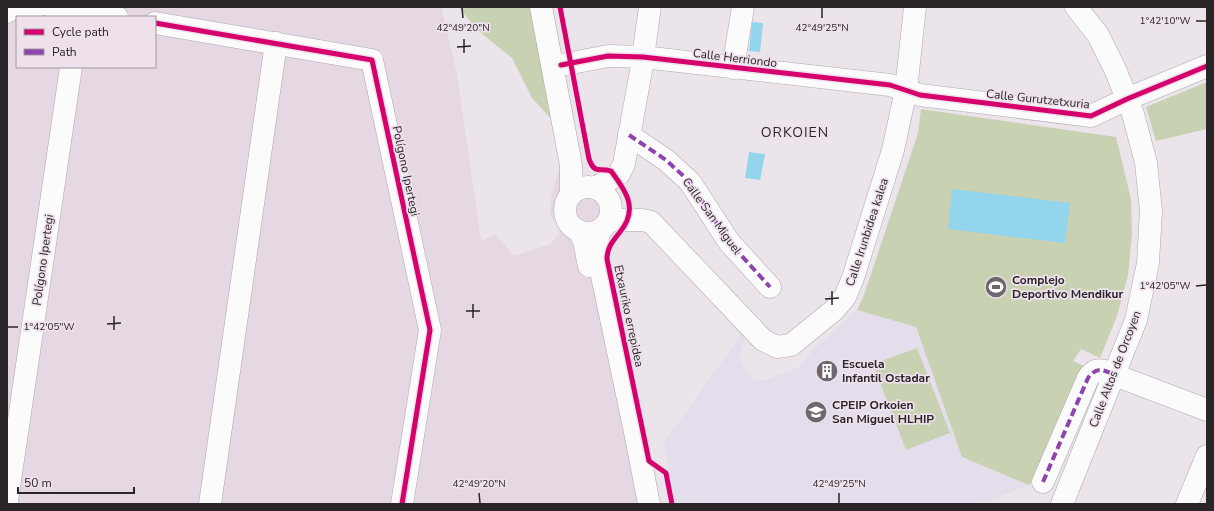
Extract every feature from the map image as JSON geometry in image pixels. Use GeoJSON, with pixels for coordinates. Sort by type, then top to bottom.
{"type":"FeatureCollection","features":[{"type":"Feature","properties":{"kind":"street"},"geometry":{"type":"LineString","coordinates":[[7,12],[12,8],[27,9],[36,7]]}},
{"type":"Feature","properties":{"kind":"street"},"geometry":{"type":"LineString","coordinates":[[52,7],[110,16]]}},
{"type":"Feature","properties":{"kind":"street"},"geometry":{"type":"LineString","coordinates":[[541,7],[571,165],[585,189]]}},
{"type":"Feature","properties":{"kind":"street"},"geometry":{"type":"LineString","coordinates":[[551,7],[584,177],[585,189]]}},
{"type":"Feature","properties":{"kind":"street"},"geometry":{"type":"LineString","coordinates":[[596,227],[573,227],[568,222],[565,214],[565,207],[567,200],[585,189],[619,174],[624,164],[643,57],[650,7]]}},
{"type":"Feature","properties":{"kind":"street"},"geometry":{"type":"LineString","coordinates":[[734,68],[743,7]]}},
{"type":"Feature","properties":{"kind":"street","name":"Calle Irunbidea kalea"},"geometry":{"type":"LineString","coordinates":[[596,227],[642,220],[651,222],[763,340],[777,346],[791,345],[834,310],[844,297],[853,278],[893,150],[906,90],[915,7]]}},
{"type":"Feature","properties":{"kind":"street","name":"Calle Altos de Orcoyen"},"geometry":{"type":"LineString","coordinates":[[1062,504],[1136,320],[1148,263],[1151,212],[1146,163],[1133,114],[1115,69],[1098,34],[1076,7]]}},
{"type":"Feature","properties":{"kind":"street","name":"Polígono Ipertegi"},"geometry":{"type":"LineString","coordinates":[[156,23],[372,60],[430,330],[402,504]]}},
{"type":"Feature","properties":{"kind":"street"},"geometry":{"type":"LineString","coordinates":[[210,504],[276,43]]}},
{"type":"Feature","properties":{"kind":"street","name":"Calle Herriondo"},"geometry":{"type":"LineString","coordinates":[[561,64],[608,56],[643,57],[890,85],[906,90]]}},
{"type":"Feature","properties":{"kind":"street","name":"Calle Gurutzetxuria"},"geometry":{"type":"LineString","coordinates":[[906,90],[920,96],[1091,116],[1127,99],[1207,66]]}},
{"type":"Feature","properties":{"kind":"street","name":"Polígono Ipertegi"},"geometry":{"type":"LineString","coordinates":[[7,501],[71,68]]}},
{"type":"Feature","properties":{"kind":"street","name":"Calle San Miguel"},"geometry":{"type":"LineString","coordinates":[[629,135],[666,160],[690,182],[729,242],[770,287]]}},
{"type":"Feature","properties":{"kind":"street"},"geometry":{"type":"LineString","coordinates":[[585,189],[601,190],[609,200],[611,213],[584,241],[636,504]]}},
{"type":"Feature","properties":{"kind":"street","name":"Etxauriko errepidea"},"geometry":{"type":"LineString","coordinates":[[596,227],[597,252],[649,504]]}},
{"type":"Feature","properties":{"kind":"street"},"geometry":{"type":"LineString","coordinates":[[1043,482],[1088,378],[1093,371],[1098,370],[1114,374],[1207,410]]}},
{"type":"Feature","properties":{"kind":"street"},"geometry":{"type":"LineString","coordinates":[[1188,504],[1207,456]]}},
{"type":"Feature","properties":{"kind":"shaded area"},"geometry":{"type":"Polygon","coordinates":[[[7,7],[441,7],[457,74],[481,241],[496,235],[514,256],[551,244],[560,232],[550,214],[551,197],[558,172],[583,177],[602,201],[604,215],[600,230],[649,504],[7,504],[7,7]]]}},
{"type":"Feature","properties":{"kind":"shaded area","name":"CPEIP Orkoien San Miguel HLHIP"},"geometry":{"type":"Polygon","coordinates":[[[857,310],[916,327],[962,457],[1029,485],[980,504],[675,504],[664,443],[731,349],[743,329],[744,341],[739,355],[741,364],[748,374],[755,380],[765,380],[800,367],[812,351],[857,310]]]}},
{"type":"Feature","properties":{"kind":"green space"},"geometry":{"type":"Polygon","coordinates":[[[459,7],[532,7],[554,122],[532,98],[512,58],[475,28],[459,7]]]}},
{"type":"Feature","properties":{"kind":"green space"},"geometry":{"type":"Polygon","coordinates":[[[1207,82],[1207,129],[1156,141],[1146,107],[1207,82]]]}},
{"type":"Feature","properties":{"kind":"green space","name":"Complejo Deportivo Mendikur"},"geometry":{"type":"Polygon","coordinates":[[[921,109],[1116,137],[1131,199],[1132,234],[1128,275],[1117,316],[1100,358],[1081,349],[1073,361],[1084,366],[1040,466],[1029,485],[962,457],[916,327],[857,310],[863,298],[918,133],[921,109]]]}},
{"type":"Feature","properties":{"kind":"green space"},"geometry":{"type":"Polygon","coordinates":[[[917,348],[950,433],[906,450],[873,364],[917,348]]]}},
{"type":"Feature","properties":{"kind":"water"},"geometry":{"type":"Polygon","coordinates":[[[752,22],[763,23],[760,52],[749,51],[752,22]]]}},
{"type":"Feature","properties":{"kind":"water"},"geometry":{"type":"Polygon","coordinates":[[[749,152],[765,154],[760,180],[745,178],[749,152]]]}},
{"type":"Feature","properties":{"kind":"water"},"geometry":{"type":"Polygon","coordinates":[[[952,189],[1070,203],[1065,243],[948,229],[952,189]]]}},
{"type":"Feature","properties":{"kind":"marked path"},"geometry":{"type":"LineString","coordinates":[[629,135],[666,160],[690,182],[729,242],[770,287]]}},
{"type":"Feature","properties":{"kind":"marked path"},"geometry":{"type":"LineString","coordinates":[[1043,482],[1088,378],[1097,370],[1103,370],[1114,374]]}},
{"type":"Feature","properties":{"kind":"cycle path"},"geometry":{"type":"LineString","coordinates":[[560,7],[589,159],[595,169],[611,171],[628,200],[629,216],[626,224],[609,248],[607,259],[649,461],[666,473],[672,504]]}},
{"type":"Feature","properties":{"kind":"cycle path"},"geometry":{"type":"LineString","coordinates":[[156,23],[372,60],[430,330],[402,504]]}},
{"type":"Feature","properties":{"kind":"cycle path"},"geometry":{"type":"LineString","coordinates":[[561,65],[608,56],[643,57],[890,85],[920,95],[1091,116],[1127,99],[1207,66]]}},
{"type":"Feature","properties":{"kind":"place","name":"Complejo Deportivo Mendikur"},"geometry":{"type":"Point","coordinates":[996,287]}},
{"type":"Feature","properties":{"kind":"place","name":"Escuela Infantil Ostadar"},"geometry":{"type":"Point","coordinates":[827,371]}},
{"type":"Feature","properties":{"kind":"place","name":"CPEIP Orkoien San Miguel HLHIP"},"geometry":{"type":"Point","coordinates":[816,412]}},
{"type":"Feature","properties":{"kind":"district","name":"ORKOIEN"},"geometry":{"type":"Point","coordinates":[795,132]}}]}
